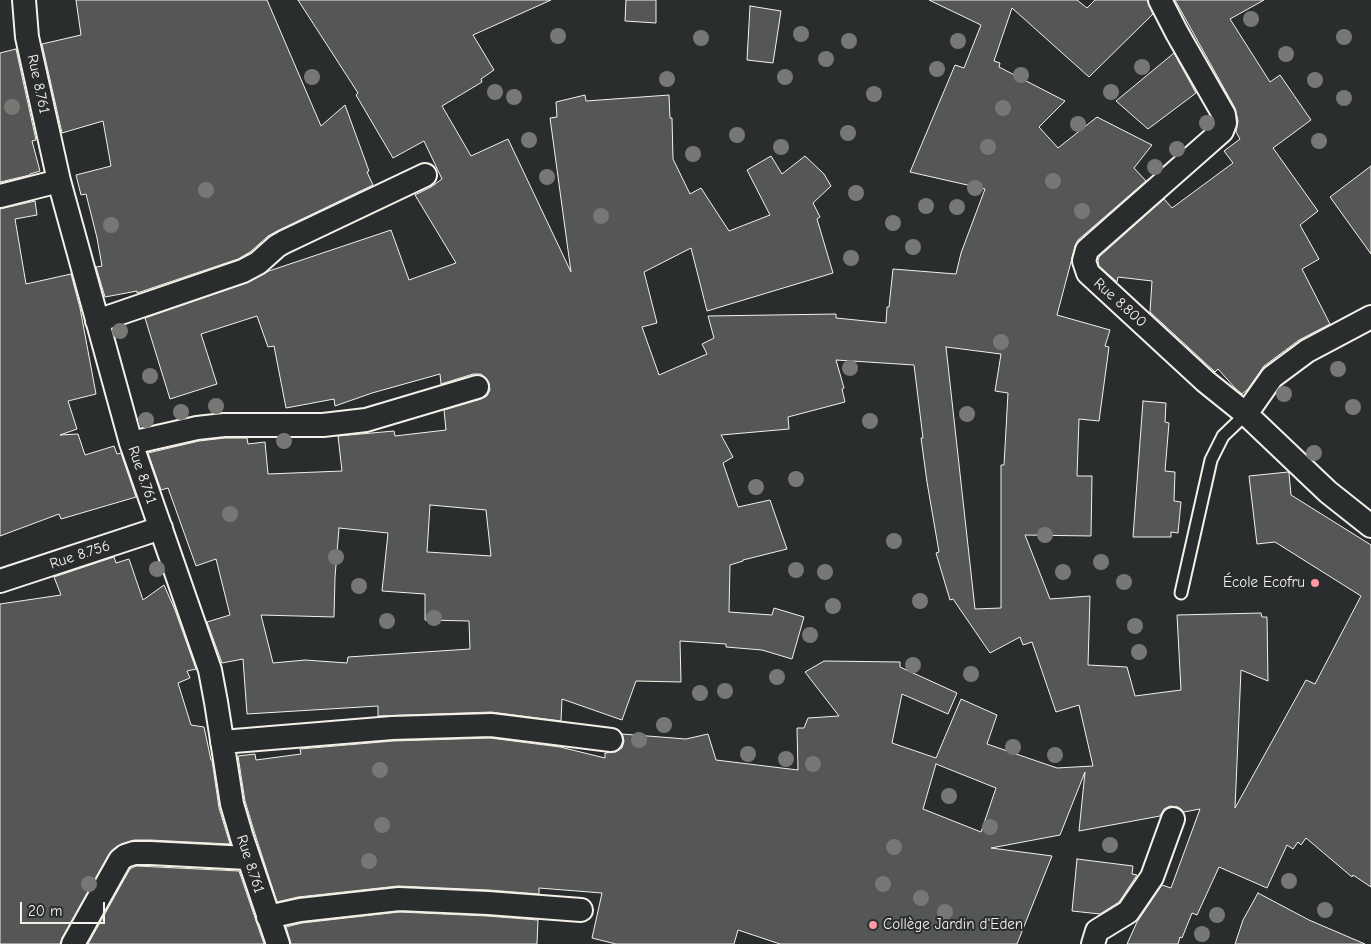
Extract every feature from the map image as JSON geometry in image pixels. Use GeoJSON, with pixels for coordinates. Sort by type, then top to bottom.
{"type":"FeatureCollection","features":[{"type":"Feature","properties":{"kind":"street","name":"Rue 8.761"},"geometry":{"type":"LineString","coordinates":[[24,0],[27,36],[59,181],[131,443],[210,670],[232,804],[248,858],[278,944]]}},
{"type":"Feature","properties":{"kind":"street","name":"Rue 8.800"},"geometry":{"type":"LineString","coordinates":[[1160,0],[1224,115],[1225,123],[1222,131],[1087,250],[1084,261],[1088,273],[1205,381],[1246,414],[1328,492],[1371,526]]}},
{"type":"Feature","properties":{"kind":"street"},"geometry":{"type":"LineString","coordinates":[[97,321],[244,271],[258,263],[284,242],[426,175]]}},
{"type":"Feature","properties":{"kind":"street"},"geometry":{"type":"LineString","coordinates":[[0,196],[59,181]]}},
{"type":"Feature","properties":{"kind":"street"},"geometry":{"type":"LineString","coordinates":[[1246,414],[1272,377],[1306,351],[1371,317]]}},
{"type":"Feature","properties":{"kind":"street"},"geometry":{"type":"LineString","coordinates":[[131,443],[197,428],[224,425],[323,425],[366,420],[477,387]]}},
{"type":"Feature","properties":{"kind":"street","name":"Rue 8.756"},"geometry":{"type":"LineString","coordinates":[[0,581],[160,528]]}},
{"type":"Feature","properties":{"kind":"street"},"geometry":{"type":"LineString","coordinates":[[222,742],[392,728],[491,725],[610,740]]}},
{"type":"Feature","properties":{"kind":"street"},"geometry":{"type":"LineString","coordinates":[[1093,944],[1098,931],[1128,912],[1152,877],[1172,819]]}},
{"type":"Feature","properties":{"kind":"street"},"geometry":{"type":"LineString","coordinates":[[73,944],[120,860],[125,856],[134,853],[248,858]]}},
{"type":"Feature","properties":{"kind":"street"},"geometry":{"type":"LineString","coordinates":[[268,917],[300,910],[399,899],[581,910]]}},
{"type":"Feature","properties":{"kind":"lane"},"geometry":{"type":"LineString","coordinates":[[1181,593],[1211,460],[1224,436],[1246,414]]}},
{"type":"Feature","properties":{"kind":"building"},"geometry":{"type":"Polygon","coordinates":[[[76,0],[267,0],[321,126],[345,105],[373,185],[277,231],[238,259],[137,293],[137,291],[105,297],[96,267],[102,266],[97,238],[86,194],[81,195],[76,175],[111,166],[103,121],[62,133],[42,44],[81,35],[76,0]]]}},
{"type":"Feature","properties":{"kind":"building"},"geometry":{"type":"Polygon","coordinates":[[[298,0],[551,0],[473,35],[494,70],[481,79],[482,82],[442,106],[471,156],[508,139],[571,272],[550,118],[557,117],[556,102],[585,95],[586,101],[669,95],[670,118],[672,118],[673,159],[690,194],[701,188],[729,231],[770,215],[747,170],[771,156],[782,174],[805,156],[824,174],[831,186],[813,203],[820,217],[817,219],[833,273],[707,311],[691,248],[644,272],[657,323],[642,327],[659,375],[707,354],[702,344],[714,338],[708,316],[836,314],[836,318],[886,323],[893,269],[956,274],[961,253],[985,189],[910,172],[955,65],[964,68],[981,25],[929,0],[1077,0],[1087,8],[1095,0],[1147,0],[1153,14],[1089,77],[1012,8],[994,61],[1000,63],[999,67],[1065,101],[1039,127],[1058,148],[1097,117],[1152,145],[1134,168],[1146,181],[1078,240],[1057,315],[1110,330],[1105,346],[1109,347],[1099,421],[1079,419],[1077,476],[1092,476],[1091,536],[1025,535],[1050,599],[1090,596],[1088,665],[1127,667],[1135,696],[1181,690],[1177,615],[1261,613],[1262,617],[1267,617],[1268,681],[1241,670],[1235,808],[1306,680],[1315,684],[1361,596],[1275,542],[1257,544],[1249,476],[1288,472],[1291,495],[1371,545],[1371,887],[1353,875],[1352,877],[1306,838],[1301,845],[1298,842],[1293,849],[1287,845],[1267,888],[1219,867],[1197,915],[1192,913],[1178,944],[1127,944],[1137,922],[1162,885],[1171,888],[1200,809],[1184,812],[1178,807],[1170,806],[1164,809],[1160,816],[1079,831],[1085,772],[1060,835],[991,848],[1052,856],[1017,944],[780,944],[738,930],[734,944],[616,944],[592,938],[602,893],[539,888],[539,894],[398,886],[298,897],[277,902],[245,801],[238,756],[255,754],[256,760],[301,754],[300,749],[393,741],[490,738],[560,747],[605,758],[605,753],[616,752],[622,748],[624,741],[622,734],[686,739],[708,734],[716,760],[798,770],[797,728],[804,728],[808,718],[839,716],[805,672],[824,661],[900,662],[900,667],[957,693],[948,714],[902,694],[892,743],[936,758],[961,699],[997,715],[987,744],[1057,768],[1093,766],[1079,705],[1056,712],[1032,642],[1023,645],[1020,637],[990,653],[953,599],[950,600],[936,553],[939,552],[921,438],[923,438],[914,365],[836,360],[844,388],[842,389],[845,402],[788,417],[789,429],[721,435],[733,457],[723,463],[738,507],[770,500],[787,549],[730,565],[729,612],[772,615],[774,608],[804,617],[792,659],[762,650],[726,647],[726,644],[680,641],[681,682],[636,681],[622,720],[562,699],[561,721],[491,712],[378,716],[378,706],[247,714],[243,659],[222,663],[207,622],[230,615],[216,559],[196,566],[168,488],[161,490],[148,453],[199,441],[247,438],[248,444],[265,442],[268,474],[342,471],[338,436],[394,431],[395,436],[446,430],[444,410],[481,399],[487,396],[490,390],[489,383],[481,374],[473,374],[441,384],[440,374],[372,393],[335,406],[334,399],[286,408],[274,346],[268,347],[257,316],[201,334],[217,384],[170,399],[145,318],[247,283],[269,271],[391,230],[409,280],[456,263],[415,195],[442,179],[424,141],[393,158],[356,95],[358,93],[298,0]],[[946,347],[975,609],[1001,608],[1001,465],[1004,465],[1008,393],[995,391],[1001,354],[946,347]],[[430,505],[427,552],[491,556],[486,510],[430,505]],[[339,528],[334,617],[261,615],[273,663],[305,660],[347,663],[348,657],[470,649],[469,621],[425,620],[425,594],[382,591],[388,533],[339,528]],[[936,764],[923,809],[981,832],[996,788],[936,764]]]}},
{"type":"Feature","properties":{"kind":"building"},"geometry":{"type":"Polygon","coordinates":[[[626,0],[656,0],[656,23],[625,21],[626,0]]]}},
{"type":"Feature","properties":{"kind":"building"},"geometry":{"type":"Polygon","coordinates":[[[1175,0],[1264,0],[1230,19],[1270,82],[1280,75],[1311,120],[1273,148],[1318,211],[1300,225],[1319,259],[1302,269],[1330,324],[1299,340],[1264,366],[1248,389],[1242,394],[1218,369],[1215,372],[1150,312],[1152,281],[1118,277],[1117,282],[1099,266],[1098,261],[1099,257],[1164,199],[1172,208],[1233,163],[1224,151],[1240,139],[1236,132],[1238,121],[1235,108],[1175,0]]]}},
{"type":"Feature","properties":{"kind":"building"},"geometry":{"type":"Polygon","coordinates":[[[750,6],[781,11],[773,63],[747,60],[750,6]]]}},
{"type":"Feature","properties":{"kind":"building"},"geometry":{"type":"Polygon","coordinates":[[[16,49],[36,140],[32,141],[40,171],[0,182],[0,53],[16,49]]]}},
{"type":"Feature","properties":{"kind":"building"},"geometry":{"type":"Polygon","coordinates":[[[1174,53],[1196,93],[1148,129],[1116,101],[1174,53]]]}},
{"type":"Feature","properties":{"kind":"building"},"geometry":{"type":"Polygon","coordinates":[[[1371,166],[1371,254],[1330,197],[1371,166]]]}},
{"type":"Feature","properties":{"kind":"building"},"geometry":{"type":"Polygon","coordinates":[[[35,201],[37,215],[15,219],[26,284],[71,274],[80,308],[96,394],[68,401],[77,429],[60,435],[78,434],[85,455],[114,446],[117,454],[121,453],[136,497],[61,519],[59,514],[0,536],[0,209],[35,201]]]}},
{"type":"Feature","properties":{"kind":"building"},"geometry":{"type":"Polygon","coordinates":[[[1143,401],[1166,403],[1165,422],[1169,423],[1165,471],[1175,472],[1174,501],[1181,502],[1178,533],[1171,532],[1171,537],[1133,537],[1143,401]]]}},
{"type":"Feature","properties":{"kind":"building"},"geometry":{"type":"Polygon","coordinates":[[[114,557],[116,563],[129,559],[143,600],[164,585],[175,610],[196,669],[187,671],[190,678],[178,683],[191,725],[204,727],[212,760],[219,808],[230,844],[134,840],[121,844],[109,854],[60,944],[0,944],[0,604],[61,595],[54,577],[114,557]]]}},
{"type":"Feature","properties":{"kind":"building"},"geometry":{"type":"Polygon","coordinates":[[[1077,859],[1133,866],[1132,874],[1137,875],[1119,902],[1100,914],[1072,911],[1077,859]]]}},
{"type":"Feature","properties":{"kind":"building"},"geometry":{"type":"Polygon","coordinates":[[[136,866],[239,871],[264,944],[88,944],[130,869],[136,866]]]}},
{"type":"Feature","properties":{"kind":"building"},"geometry":{"type":"Polygon","coordinates":[[[1258,893],[1309,920],[1365,944],[1235,944],[1243,920],[1258,893]]]}},
{"type":"Feature","properties":{"kind":"building"},"geometry":{"type":"Polygon","coordinates":[[[399,912],[538,920],[537,944],[291,944],[286,927],[302,923],[399,912]]]}},
{"type":"Feature","properties":{"kind":"place","name":"École Ecofru"},"geometry":{"type":"Point","coordinates":[1315,583]}},
{"type":"Feature","properties":{"kind":"place","name":"Collège Jardin d'Eden"},"geometry":{"type":"Point","coordinates":[873,925]}}]}
